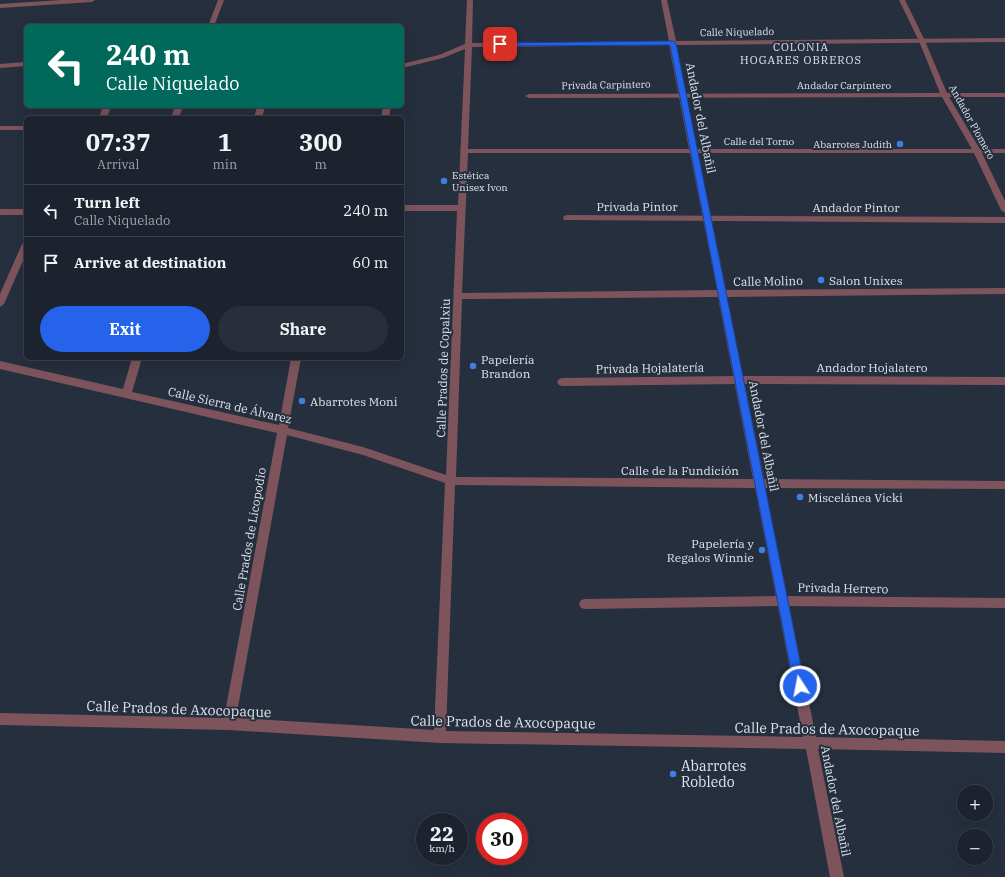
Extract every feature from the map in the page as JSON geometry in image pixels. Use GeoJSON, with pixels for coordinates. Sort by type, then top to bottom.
{"type":"FeatureCollection","features":[{"type":"Feature","properties":{"kind":"street"},"geometry":{"type":"LineString","coordinates":[[0,6],[92,0]]}},
{"type":"Feature","properties":{"kind":"street"},"geometry":{"type":"LineString","coordinates":[[212,24],[221,0]]}},
{"type":"Feature","properties":{"kind":"street","name":"Calle Prados de Copalxiu"},"geometry":{"type":"LineString","coordinates":[[440,738],[470,0]]}},
{"type":"Feature","properties":{"kind":"street","name":"Andador del Albañil"},"geometry":{"type":"LineString","coordinates":[[664,0],[838,877]]}},
{"type":"Feature","properties":{"kind":"street","name":"Andador Plomero"},"geometry":{"type":"LineString","coordinates":[[902,0],[922,41],[944,95],[977,151],[1005,210]]}},
{"type":"Feature","properties":{"kind":"street","name":"Calle Niquelado"},"geometry":{"type":"LineString","coordinates":[[469,45],[1005,40]]}},
{"type":"Feature","properties":{"kind":"street"},"geometry":{"type":"LineString","coordinates":[[404,66],[441,57],[469,45]]}},
{"type":"Feature","properties":{"kind":"street"},"geometry":{"type":"LineString","coordinates":[[0,66],[24,64]]}},
{"type":"Feature","properties":{"kind":"street","name":"Andador Carpintero"},"geometry":{"type":"LineString","coordinates":[[683,94],[1005,95]]}},
{"type":"Feature","properties":{"kind":"street","name":"Privada Carpintero"},"geometry":{"type":"LineString","coordinates":[[529,96],[683,94]]}},
{"type":"Feature","properties":{"kind":"street"},"geometry":{"type":"LineString","coordinates":[[0,128],[24,128]]}},
{"type":"Feature","properties":{"kind":"street","name":"Calle del Torno"},"geometry":{"type":"LineString","coordinates":[[464,151],[1005,151]]}},
{"type":"Feature","properties":{"kind":"street"},"geometry":{"type":"LineString","coordinates":[[404,208],[462,208]]}},
{"type":"Feature","properties":{"kind":"street"},"geometry":{"type":"LineString","coordinates":[[0,212],[24,212]]}},
{"type":"Feature","properties":{"kind":"street","name":"Privada Pintor"},"geometry":{"type":"LineString","coordinates":[[567,218],[707,218]]}},
{"type":"Feature","properties":{"kind":"street","name":"Andador Pintor"},"geometry":{"type":"LineString","coordinates":[[707,218],[1005,220]]}},
{"type":"Feature","properties":{"kind":"street"},"geometry":{"type":"LineString","coordinates":[[0,304],[24,249]]}},
{"type":"Feature","properties":{"kind":"street","name":"Calle Molino"},"geometry":{"type":"LineString","coordinates":[[458,296],[1005,291]]}},
{"type":"Feature","properties":{"kind":"street"},"geometry":{"type":"LineString","coordinates":[[126,394],[136,360]]}},
{"type":"Feature","properties":{"kind":"street","name":"Calle Prados de Licopodio"},"geometry":{"type":"LineString","coordinates":[[229,724],[296,360]]}},
{"type":"Feature","properties":{"kind":"street","name":"Calle Sierra de Álvarez"},"geometry":{"type":"LineString","coordinates":[[0,365],[282,430],[363,451],[451,481]]}},
{"type":"Feature","properties":{"kind":"street","name":"Andador Hojalatero"},"geometry":{"type":"LineString","coordinates":[[739,380],[1005,381]]}},
{"type":"Feature","properties":{"kind":"street","name":"Privada Hojalatería"},"geometry":{"type":"LineString","coordinates":[[562,382],[739,380]]}},
{"type":"Feature","properties":{"kind":"street","name":"Calle de la Fundición"},"geometry":{"type":"LineString","coordinates":[[451,481],[1005,485]]}},
{"type":"Feature","properties":{"kind":"street","name":"Privada Herrero"},"geometry":{"type":"LineString","coordinates":[[585,604],[783,600],[1005,603]]}},
{"type":"Feature","properties":{"kind":"street","name":"Calle Prados de Axocopaque"},"geometry":{"type":"LineString","coordinates":[[0,719],[229,724],[440,738],[811,743],[1005,748]]}},
{"type":"Feature","properties":{"kind":"place","name":"Abarrotes Judith"},"geometry":{"type":"Point","coordinates":[900,144]}},
{"type":"Feature","properties":{"kind":"place","name":"Estética Unisex Ivon"},"geometry":{"type":"Point","coordinates":[444,181]}},
{"type":"Feature","properties":{"kind":"place","name":"Salon Unixes"},"geometry":{"type":"Point","coordinates":[821,280]}},
{"type":"Feature","properties":{"kind":"place","name":"Papelería Brandon"},"geometry":{"type":"Point","coordinates":[473,366]}},
{"type":"Feature","properties":{"kind":"place","name":"Abarrotes Moni"},"geometry":{"type":"Point","coordinates":[302,401]}},
{"type":"Feature","properties":{"kind":"place","name":"Miscelánea Vicki"},"geometry":{"type":"Point","coordinates":[800,497]}},
{"type":"Feature","properties":{"kind":"place","name":"Papelería y Regalos Winnie"},"geometry":{"type":"Point","coordinates":[762,550]}},
{"type":"Feature","properties":{"kind":"place","name":"Abarrotes Robledo"},"geometry":{"type":"Point","coordinates":[673,774]}},
{"type":"Feature","properties":{"kind":"district","name":"COLONIA HOGARES OBREROS"},"geometry":{"type":"Point","coordinates":[801,53]}},
{"type":"Feature","properties":{"kind":"route"},"geometry":{"type":"LineString","coordinates":[[500,44],[673,43],[800,686]]}}]}
